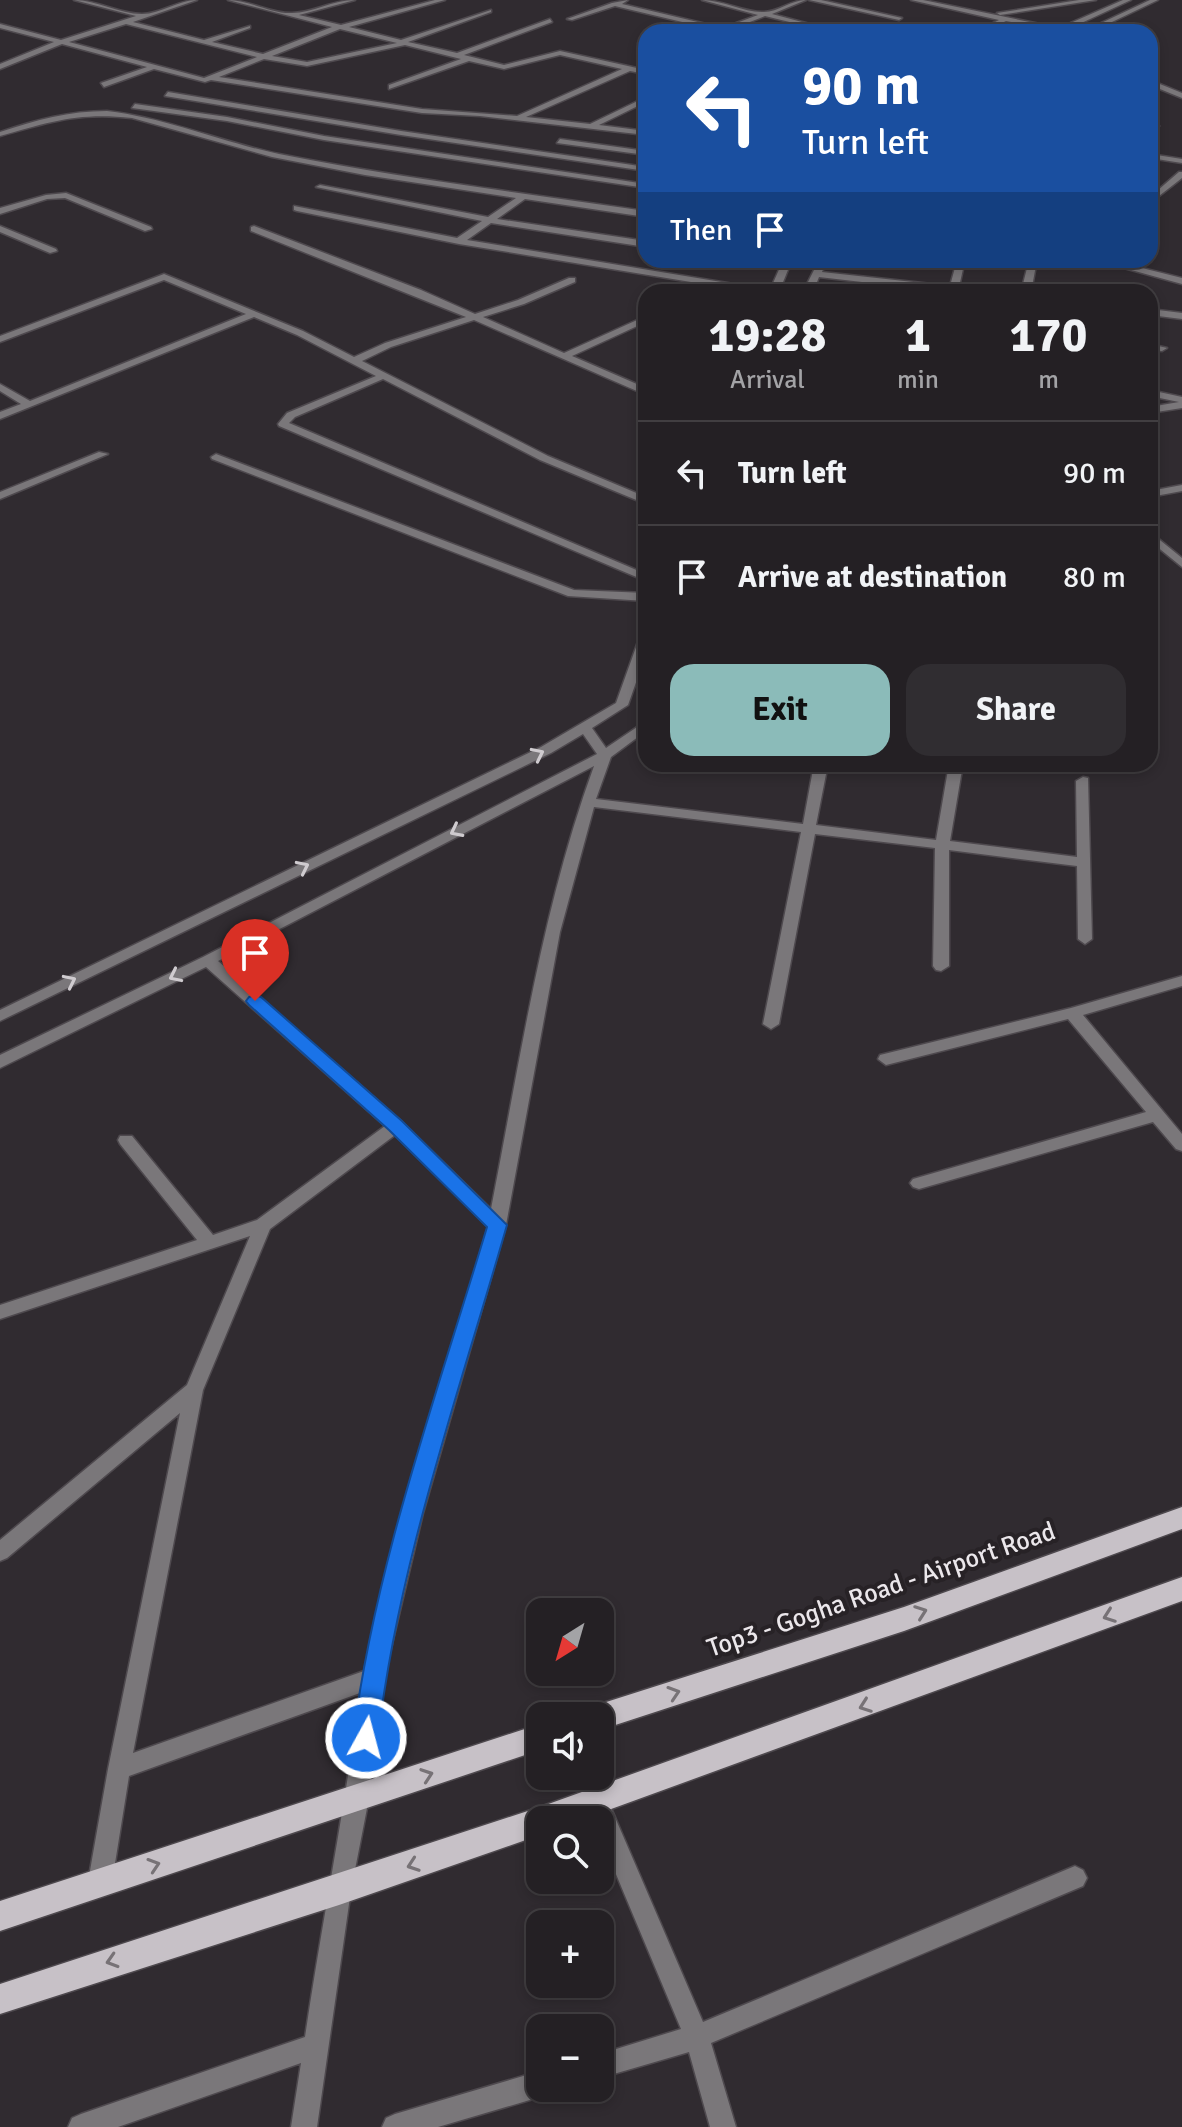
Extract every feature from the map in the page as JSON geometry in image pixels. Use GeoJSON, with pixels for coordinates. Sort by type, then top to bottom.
{"type":"FeatureCollection","features":[{"type":"Feature","properties":{"kind":"main road","name":"Top3 - Gogha Road - Airport Road"},"geometry":{"type":"LineString","coordinates":[[614,1712],[904,1619],[1182,1518]]}},
{"type":"Feature","properties":{"kind":"main road"},"geometry":{"type":"LineString","coordinates":[[585,1806],[1182,1589]]}},
{"type":"Feature","properties":{"kind":"main road"},"geometry":{"type":"LineString","coordinates":[[0,1916],[526,1742]]}},
{"type":"Feature","properties":{"kind":"main road"},"geometry":{"type":"LineString","coordinates":[[0,1999],[526,1826]]}},
{"type":"Feature","properties":{"kind":"street"},"geometry":{"type":"LineString","coordinates":[[77,0],[144,16]]}},
{"type":"Feature","properties":{"kind":"street"},"geometry":{"type":"LineString","coordinates":[[0,67],[61,43],[194,0]]}},
{"type":"Feature","properties":{"kind":"street"},"geometry":{"type":"LineString","coordinates":[[231,0],[510,67],[560,53],[638,70]]}},
{"type":"Feature","properties":{"kind":"street"},"geometry":{"type":"LineString","coordinates":[[292,15],[352,0]]}},
{"type":"Feature","properties":{"kind":"street"},"geometry":{"type":"LineString","coordinates":[[110,115],[341,27],[442,0]]}},
{"type":"Feature","properties":{"kind":"street"},"geometry":{"type":"LineString","coordinates":[[570,19],[626,0]]}},
{"type":"Feature","properties":{"kind":"street"},"geometry":{"type":"LineString","coordinates":[[705,0],[806,24]]}},
{"type":"Feature","properties":{"kind":"street"},"geometry":{"type":"LineString","coordinates":[[740,24],[803,0]]}},
{"type":"Feature","properties":{"kind":"street"},"geometry":{"type":"LineString","coordinates":[[812,0],[899,18]]}},
{"type":"Feature","properties":{"kind":"street"},"geometry":{"type":"LineString","coordinates":[[914,0],[1027,24]]}},
{"type":"Feature","properties":{"kind":"street"},"geometry":{"type":"LineString","coordinates":[[984,15],[1093,0]]}},
{"type":"Feature","properties":{"kind":"street"},"geometry":{"type":"LineString","coordinates":[[1073,24],[1128,0]]}},
{"type":"Feature","properties":{"kind":"street"},"geometry":{"type":"LineString","coordinates":[[1102,24],[1155,0]]}},
{"type":"Feature","properties":{"kind":"street"},"geometry":{"type":"LineString","coordinates":[[614,4],[693,24]]}},
{"type":"Feature","properties":{"kind":"street"},"geometry":{"type":"LineString","coordinates":[[127,22],[265,57],[314,64],[404,43],[489,11]]}},
{"type":"Feature","properties":{"kind":"street"},"geometry":{"type":"LineString","coordinates":[[995,24],[1005,19]]}},
{"type":"Feature","properties":{"kind":"street"},"geometry":{"type":"LineString","coordinates":[[456,56],[550,21]]}},
{"type":"Feature","properties":{"kind":"street"},"geometry":{"type":"LineString","coordinates":[[788,24],[795,21]]}},
{"type":"Feature","properties":{"kind":"street"},"geometry":{"type":"LineString","coordinates":[[0,26],[152,68],[207,79],[422,111],[638,132]]}},
{"type":"Feature","properties":{"kind":"street"},"geometry":{"type":"LineString","coordinates":[[204,42],[248,27]]}},
{"type":"Feature","properties":{"kind":"street"},"geometry":{"type":"LineString","coordinates":[[392,87],[467,59]]}},
{"type":"Feature","properties":{"kind":"street"},"geometry":{"type":"LineString","coordinates":[[517,118],[638,64]]}},
{"type":"Feature","properties":{"kind":"street"},"geometry":{"type":"LineString","coordinates":[[104,85],[152,68]]}},
{"type":"Feature","properties":{"kind":"street"},"geometry":{"type":"LineString","coordinates":[[1158,86],[1182,96]]}},
{"type":"Feature","properties":{"kind":"street"},"geometry":{"type":"LineString","coordinates":[[168,94],[638,168]]}},
{"type":"Feature","properties":{"kind":"street"},"geometry":{"type":"LineString","coordinates":[[590,127],[638,103]]}},
{"type":"Feature","properties":{"kind":"street"},"geometry":{"type":"LineString","coordinates":[[135,106],[638,185]]}},
{"type":"Feature","properties":{"kind":"street"},"geometry":{"type":"LineString","coordinates":[[0,134],[72,115],[110,115],[183,127],[271,155],[638,213]]}},
{"type":"Feature","properties":{"kind":"street"},"geometry":{"type":"LineString","coordinates":[[383,147],[410,126]]}},
{"type":"Feature","properties":{"kind":"street"},"geometry":{"type":"LineString","coordinates":[[531,169],[564,138],[638,152]]}},
{"type":"Feature","properties":{"kind":"street"},"geometry":{"type":"LineString","coordinates":[[1158,157],[1182,161]]}},
{"type":"Feature","properties":{"kind":"street"},"geometry":{"type":"LineString","coordinates":[[535,179],[545,171]]}},
{"type":"Feature","properties":{"kind":"street"},"geometry":{"type":"LineString","coordinates":[[1158,194],[1182,174]]}},
{"type":"Feature","properties":{"kind":"street"},"geometry":{"type":"LineString","coordinates":[[320,187],[489,220],[638,243]]}},
{"type":"Feature","properties":{"kind":"street"},"geometry":{"type":"LineString","coordinates":[[459,241],[521,192]]}},
{"type":"Feature","properties":{"kind":"street"},"geometry":{"type":"LineString","coordinates":[[0,211],[46,197],[66,195],[148,229]]}},
{"type":"Feature","properties":{"kind":"street"},"geometry":{"type":"LineString","coordinates":[[297,208],[459,241],[720,284]]}},
{"type":"Feature","properties":{"kind":"street"},"geometry":{"type":"LineString","coordinates":[[0,229],[53,251]]}},
{"type":"Feature","properties":{"kind":"street"},"geometry":{"type":"LineString","coordinates":[[254,229],[474,316],[638,388]]}},
{"type":"Feature","properties":{"kind":"street"},"geometry":{"type":"LineString","coordinates":[[812,284],[819,268]]}},
{"type":"Feature","properties":{"kind":"street"},"geometry":{"type":"LineString","coordinates":[[1131,268],[1182,281]]}},
{"type":"Feature","properties":{"kind":"street"},"geometry":{"type":"LineString","coordinates":[[816,274],[897,284]]}},
{"type":"Feature","properties":{"kind":"street"},"geometry":{"type":"LineString","coordinates":[[0,339],[164,277],[300,333],[544,458],[638,498]]}},
{"type":"Feature","properties":{"kind":"street"},"geometry":{"type":"LineString","coordinates":[[354,361],[388,345],[531,299],[572,280]]}},
{"type":"Feature","properties":{"kind":"street"},"geometry":{"type":"LineString","coordinates":[[1158,313],[1182,316]]}},
{"type":"Feature","properties":{"kind":"street"},"geometry":{"type":"LineString","coordinates":[[0,416],[254,314]]}},
{"type":"Feature","properties":{"kind":"street"},"geometry":{"type":"LineString","coordinates":[[565,356],[638,323]]}},
{"type":"Feature","properties":{"kind":"street"},"geometry":{"type":"LineString","coordinates":[[1158,348],[1162,348]]}},
{"type":"Feature","properties":{"kind":"street"},"geometry":{"type":"LineString","coordinates":[[383,376],[291,415],[283,424],[287,429],[638,575]]}},
{"type":"Feature","properties":{"kind":"street"},"geometry":{"type":"LineString","coordinates":[[0,387],[30,405]]}},
{"type":"Feature","properties":{"kind":"street"},"geometry":{"type":"LineString","coordinates":[[1158,395],[1182,402]]}},
{"type":"Feature","properties":{"kind":"street"},"geometry":{"type":"LineString","coordinates":[[1158,408],[1182,402]]}},
{"type":"Feature","properties":{"kind":"street"},"geometry":{"type":"LineString","coordinates":[[0,496],[103,454]]}},
{"type":"Feature","properties":{"kind":"street"},"geometry":{"type":"LineString","coordinates":[[216,457],[572,593],[638,597]]}},
{"type":"Feature","properties":{"kind":"street"},"geometry":{"type":"LineString","coordinates":[[1158,492],[1182,488]]}},
{"type":"Feature","properties":{"kind":"street"},"geometry":{"type":"LineString","coordinates":[[1158,542],[1182,564]]}},
{"type":"Feature","properties":{"kind":"street"},"geometry":{"type":"LineString","coordinates":[[1166,549],[1182,547]]}},
{"type":"Feature","properties":{"kind":"street"},"geometry":{"type":"LineString","coordinates":[[0,1016],[611,714],[624,702],[638,660]]}},
{"type":"Feature","properties":{"kind":"street"},"geometry":{"type":"LineString","coordinates":[[585,728],[605,755]]}},
{"type":"Feature","properties":{"kind":"street"},"geometry":{"type":"LineString","coordinates":[[0,1062],[208,960],[605,755],[638,731]]}},
{"type":"Feature","properties":{"kind":"street"},"geometry":{"type":"LineString","coordinates":[[304,2127],[339,1890],[358,1798],[373,1678],[413,1513],[497,1225],[553,932],[588,802],[605,755]]}},
{"type":"Feature","properties":{"kind":"street"},"geometry":{"type":"LineString","coordinates":[[771,1024],[820,772]]}},
{"type":"Feature","properties":{"kind":"street"},"geometry":{"type":"LineString","coordinates":[[941,966],[942,846],[955,772]]}},
{"type":"Feature","properties":{"kind":"street"},"geometry":{"type":"LineString","coordinates":[[1083,781],[1085,939]]}},
{"type":"Feature","properties":{"kind":"street"},"geometry":{"type":"LineString","coordinates":[[588,802],[1084,862]]}},
{"type":"Feature","properties":{"kind":"street"},"geometry":{"type":"LineString","coordinates":[[208,960],[396,1126],[497,1225]]}},
{"type":"Feature","properties":{"kind":"street"},"geometry":{"type":"LineString","coordinates":[[886,1059],[1072,1013],[1182,981]]}},
{"type":"Feature","properties":{"kind":"street"},"geometry":{"type":"LineString","coordinates":[[1072,1013],[1182,1145]]}},
{"type":"Feature","properties":{"kind":"street"},"geometry":{"type":"LineString","coordinates":[[919,1183],[1157,1115]]}},
{"type":"Feature","properties":{"kind":"street"},"geometry":{"type":"LineString","coordinates":[[0,1312],[263,1225],[396,1126]]}},
{"type":"Feature","properties":{"kind":"street"},"geometry":{"type":"LineString","coordinates":[[126,1140],[210,1243]]}},
{"type":"Feature","properties":{"kind":"street"},"geometry":{"type":"LineString","coordinates":[[100,1882],[119,1769],[194,1390],[263,1225]]}},
{"type":"Feature","properties":{"kind":"street"},"geometry":{"type":"LineString","coordinates":[[0,1552],[194,1390]]}},
{"type":"Feature","properties":{"kind":"street"},"geometry":{"type":"LineString","coordinates":[[119,1769],[373,1678]]}},
{"type":"Feature","properties":{"kind":"street"},"geometry":{"type":"LineString","coordinates":[[597,1802],[697,2037],[723,2127]]}},
{"type":"Feature","properties":{"kind":"street"},"geometry":{"type":"LineString","coordinates":[[614,2062],[697,2037],[1075,1878]]}},
{"type":"Feature","properties":{"kind":"street"},"geometry":{"type":"LineString","coordinates":[[81,2127],[318,2045]]}},
{"type":"Feature","properties":{"kind":"street"},"geometry":{"type":"LineString","coordinates":[[395,2127],[526,2088]]}},
{"type":"Feature","properties":{"kind":"route"},"geometry":{"type":"LineString","coordinates":[[255,1001],[396,1126],[497,1225],[413,1513],[373,1678],[366,1738]]}}]}
